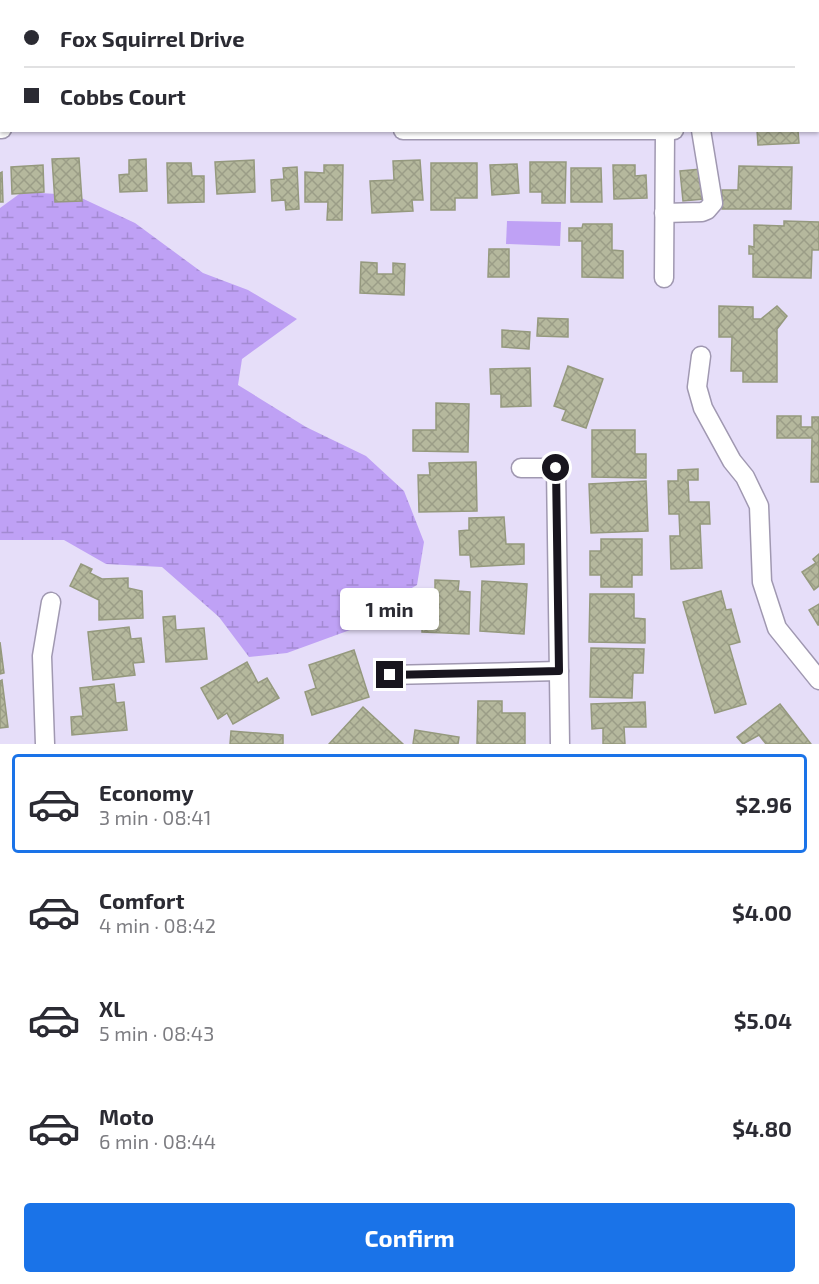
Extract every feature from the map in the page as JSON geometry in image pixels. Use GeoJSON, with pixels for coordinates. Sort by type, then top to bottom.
{"type":"FeatureCollection","features":[{"type":"Feature","properties":{"kind":"street"},"geometry":{"type":"LineString","coordinates":[[664,278],[664,213],[669,132]]}},
{"type":"Feature","properties":{"kind":"street"},"geometry":{"type":"LineString","coordinates":[[664,213],[702,212],[713,203],[701,132]]}},
{"type":"Feature","properties":{"kind":"street"},"geometry":{"type":"LineString","coordinates":[[701,356],[697,387],[703,408],[732,460],[745,477],[759,506],[762,582],[777,628],[819,680]]}},
{"type":"Feature","properties":{"kind":"street"},"geometry":{"type":"LineString","coordinates":[[521,468],[556,468],[560,744]]}},
{"type":"Feature","properties":{"kind":"street"},"geometry":{"type":"LineString","coordinates":[[45,744],[42,656],[51,602]]}},
{"type":"Feature","properties":{"kind":"street"},"geometry":{"type":"LineString","coordinates":[[390,675],[559,671]]}},
{"type":"Feature","properties":{"kind":"green space"},"geometry":{"type":"Polygon","coordinates":[[[22,192],[75,195],[135,223],[203,273],[248,290],[297,319],[242,359],[238,385],[306,427],[366,456],[404,491],[424,542],[417,585],[365,615],[350,630],[287,653],[249,657],[219,617],[162,567],[106,564],[64,540],[0,540],[0,208],[22,192]]]}},
{"type":"Feature","properties":{"kind":"green space"},"geometry":{"type":"Polygon","coordinates":[[[507,221],[561,222],[560,246],[506,244],[507,221]]]}},
{"type":"Feature","properties":{"kind":"building"},"geometry":{"type":"Polygon","coordinates":[[[757,132],[798,132],[799,143],[758,145],[757,132]]]}},
{"type":"Feature","properties":{"kind":"building"},"geometry":{"type":"Polygon","coordinates":[[[79,158],[82,201],[55,202],[52,159],[79,158]]]}},
{"type":"Feature","properties":{"kind":"building"},"geometry":{"type":"Polygon","coordinates":[[[146,159],[147,191],[120,192],[119,175],[129,174],[129,160],[146,159]]]}},
{"type":"Feature","properties":{"kind":"building"},"geometry":{"type":"Polygon","coordinates":[[[254,160],[255,192],[217,194],[215,162],[254,160]]]}},
{"type":"Feature","properties":{"kind":"building"},"geometry":{"type":"Polygon","coordinates":[[[420,160],[423,200],[412,200],[413,211],[372,213],[370,181],[394,180],[393,161],[420,160]]]}},
{"type":"Feature","properties":{"kind":"building"},"geometry":{"type":"Polygon","coordinates":[[[530,162],[566,162],[565,203],[542,203],[542,192],[530,192],[530,162]]]}},
{"type":"Feature","properties":{"kind":"building"},"geometry":{"type":"Polygon","coordinates":[[[167,163],[191,163],[192,176],[204,176],[204,202],[168,203],[167,163]]]}},
{"type":"Feature","properties":{"kind":"building"},"geometry":{"type":"Polygon","coordinates":[[[431,163],[477,163],[477,198],[455,198],[455,210],[431,210],[431,163]]]}},
{"type":"Feature","properties":{"kind":"building"},"geometry":{"type":"Polygon","coordinates":[[[517,164],[519,193],[492,195],[490,165],[517,164]]]}},
{"type":"Feature","properties":{"kind":"building"},"geometry":{"type":"Polygon","coordinates":[[[43,165],[44,192],[12,194],[11,167],[43,165]]]}},
{"type":"Feature","properties":{"kind":"building"},"geometry":{"type":"Polygon","coordinates":[[[324,165],[343,165],[342,220],[327,220],[328,202],[305,202],[305,172],[324,173],[324,165]]]}},
{"type":"Feature","properties":{"kind":"building"},"geometry":{"type":"Polygon","coordinates":[[[613,165],[635,165],[635,176],[646,175],[647,198],[614,199],[613,165]]]}},
{"type":"Feature","properties":{"kind":"building"},"geometry":{"type":"Polygon","coordinates":[[[739,166],[792,167],[791,209],[722,209],[722,190],[738,190],[739,166]]]}},
{"type":"Feature","properties":{"kind":"building"},"geometry":{"type":"Polygon","coordinates":[[[297,167],[299,209],[286,210],[285,200],[272,201],[271,180],[284,179],[283,168],[297,167]]]}},
{"type":"Feature","properties":{"kind":"building"},"geometry":{"type":"Polygon","coordinates":[[[571,168],[601,168],[602,202],[571,202],[571,168]]]}},
{"type":"Feature","properties":{"kind":"building"},"geometry":{"type":"Polygon","coordinates":[[[701,169],[704,199],[683,201],[680,171],[701,169]]]}},
{"type":"Feature","properties":{"kind":"building"},"geometry":{"type":"Polygon","coordinates":[[[2,172],[3,202],[0,202],[0,173],[2,172]]]}},
{"type":"Feature","properties":{"kind":"building"},"geometry":{"type":"Polygon","coordinates":[[[784,221],[819,222],[819,250],[812,250],[811,278],[753,277],[753,254],[749,254],[749,246],[754,247],[754,225],[784,226],[784,221]]]}},
{"type":"Feature","properties":{"kind":"building"},"geometry":{"type":"Polygon","coordinates":[[[583,224],[612,224],[612,250],[623,251],[623,278],[582,277],[582,241],[569,241],[569,228],[582,228],[583,224]]]}},
{"type":"Feature","properties":{"kind":"building"},"geometry":{"type":"Polygon","coordinates":[[[489,249],[509,249],[509,277],[488,277],[489,249]]]}},
{"type":"Feature","properties":{"kind":"building"},"geometry":{"type":"Polygon","coordinates":[[[361,262],[377,263],[377,274],[393,274],[393,263],[405,264],[404,295],[360,293],[361,262]]]}},
{"type":"Feature","properties":{"kind":"building"},"geometry":{"type":"Polygon","coordinates":[[[719,306],[753,307],[753,319],[761,319],[777,306],[787,316],[777,329],[777,382],[743,382],[743,371],[731,371],[732,337],[719,337],[719,306]]]}},
{"type":"Feature","properties":{"kind":"building"},"geometry":{"type":"Polygon","coordinates":[[[538,318],[568,319],[568,337],[537,336],[538,318]]]}},
{"type":"Feature","properties":{"kind":"building"},"geometry":{"type":"Polygon","coordinates":[[[502,330],[530,332],[529,349],[502,347],[502,330]]]}},
{"type":"Feature","properties":{"kind":"building"},"geometry":{"type":"Polygon","coordinates":[[[568,366],[603,379],[586,428],[562,420],[566,410],[554,406],[568,366]]]}},
{"type":"Feature","properties":{"kind":"building"},"geometry":{"type":"Polygon","coordinates":[[[530,368],[531,406],[501,407],[501,394],[491,394],[490,369],[530,368]]]}},
{"type":"Feature","properties":{"kind":"building"},"geometry":{"type":"Polygon","coordinates":[[[436,403],[469,404],[468,452],[413,451],[413,430],[436,430],[436,403]]]}},
{"type":"Feature","properties":{"kind":"building"},"geometry":{"type":"Polygon","coordinates":[[[777,416],[801,416],[801,427],[812,427],[812,417],[819,417],[819,482],[811,482],[812,438],[777,438],[777,416]]]}},
{"type":"Feature","properties":{"kind":"building"},"geometry":{"type":"Polygon","coordinates":[[[592,430],[635,430],[635,454],[646,454],[646,478],[592,477],[592,430]]]}},
{"type":"Feature","properties":{"kind":"building"},"geometry":{"type":"Polygon","coordinates":[[[476,462],[477,511],[419,512],[418,475],[430,475],[429,463],[476,462]]]}},
{"type":"Feature","properties":{"kind":"building"},"geometry":{"type":"Polygon","coordinates":[[[698,469],[698,480],[688,480],[689,502],[709,502],[710,524],[700,524],[702,568],[671,569],[670,536],[680,536],[679,514],[669,514],[668,481],[678,481],[678,470],[698,469]]]}},
{"type":"Feature","properties":{"kind":"building"},"geometry":{"type":"Polygon","coordinates":[[[646,481],[648,531],[591,533],[589,484],[646,481]]]}},
{"type":"Feature","properties":{"kind":"building"},"geometry":{"type":"Polygon","coordinates":[[[504,517],[506,544],[524,544],[524,564],[471,567],[470,555],[460,555],[459,531],[469,530],[469,518],[504,517]]]}},
{"type":"Feature","properties":{"kind":"building"},"geometry":{"type":"Polygon","coordinates":[[[601,539],[642,539],[642,575],[632,575],[632,587],[601,587],[601,575],[590,575],[590,551],[601,551],[601,539]]]}},
{"type":"Feature","properties":{"kind":"building"},"geometry":{"type":"Polygon","coordinates":[[[819,554],[819,586],[814,590],[802,572],[816,563],[813,559],[819,554]]]}},
{"type":"Feature","properties":{"kind":"building"},"geometry":{"type":"Polygon","coordinates":[[[81,564],[92,569],[90,573],[102,579],[128,578],[128,588],[142,591],[143,618],[99,620],[99,600],[70,586],[81,564]]]}},
{"type":"Feature","properties":{"kind":"building"},"geometry":{"type":"Polygon","coordinates":[[[435,580],[459,581],[458,591],[470,592],[469,634],[422,632],[423,590],[435,590],[435,580]]]}},
{"type":"Feature","properties":{"kind":"building"},"geometry":{"type":"Polygon","coordinates":[[[482,581],[527,584],[524,634],[480,631],[482,581]]]}},
{"type":"Feature","properties":{"kind":"building"},"geometry":{"type":"Polygon","coordinates":[[[721,591],[726,610],[731,609],[740,642],[729,645],[746,704],[715,713],[683,602],[721,591]]]}},
{"type":"Feature","properties":{"kind":"building"},"geometry":{"type":"Polygon","coordinates":[[[590,594],[634,594],[634,618],[645,619],[645,643],[589,642],[590,594]]]}},
{"type":"Feature","properties":{"kind":"building"},"geometry":{"type":"Polygon","coordinates":[[[819,604],[819,625],[818,625],[809,610],[819,604]]]}},
{"type":"Feature","properties":{"kind":"building"},"geometry":{"type":"Polygon","coordinates":[[[175,616],[176,630],[204,628],[207,659],[166,662],[163,617],[175,616]]]}},
{"type":"Feature","properties":{"kind":"building"},"geometry":{"type":"Polygon","coordinates":[[[129,627],[131,639],[141,638],[144,662],[133,663],[135,675],[93,680],[88,632],[129,627]]]}},
{"type":"Feature","properties":{"kind":"building"},"geometry":{"type":"Polygon","coordinates":[[[0,642],[4,673],[0,674],[0,642]]]}},
{"type":"Feature","properties":{"kind":"building"},"geometry":{"type":"Polygon","coordinates":[[[591,648],[644,649],[643,673],[633,673],[632,698],[590,697],[591,648]]]}},
{"type":"Feature","properties":{"kind":"building"},"geometry":{"type":"Polygon","coordinates":[[[354,650],[369,697],[312,715],[305,692],[316,688],[309,665],[354,650]]]}},
{"type":"Feature","properties":{"kind":"building"},"geometry":{"type":"Polygon","coordinates":[[[247,662],[258,683],[267,678],[279,698],[233,724],[227,713],[218,719],[201,688],[247,662]]]}},
{"type":"Feature","properties":{"kind":"building"},"geometry":{"type":"Polygon","coordinates":[[[2,680],[8,727],[0,728],[0,681],[2,680]]]}},
{"type":"Feature","properties":{"kind":"building"},"geometry":{"type":"Polygon","coordinates":[[[114,684],[116,703],[124,702],[127,730],[72,735],[71,717],[83,716],[80,688],[114,684]]]}},
{"type":"Feature","properties":{"kind":"building"},"geometry":{"type":"Polygon","coordinates":[[[478,701],[502,701],[502,713],[525,713],[525,744],[477,744],[478,701]]]}},
{"type":"Feature","properties":{"kind":"building"},"geometry":{"type":"Polygon","coordinates":[[[645,702],[646,727],[624,727],[625,744],[603,744],[603,728],[592,729],[591,704],[645,702]]]}},
{"type":"Feature","properties":{"kind":"building"},"geometry":{"type":"Polygon","coordinates":[[[780,704],[811,744],[766,744],[759,735],[743,744],[737,737],[780,704]]]}},
{"type":"Feature","properties":{"kind":"building"},"geometry":{"type":"Polygon","coordinates":[[[363,707],[403,744],[329,744],[363,707]]]}},
{"type":"Feature","properties":{"kind":"building"},"geometry":{"type":"Polygon","coordinates":[[[415,730],[459,737],[458,744],[413,744],[415,730]]]}},
{"type":"Feature","properties":{"kind":"building"},"geometry":{"type":"Polygon","coordinates":[[[231,731],[283,735],[283,744],[230,744],[231,731]]]}},
{"type":"Feature","properties":{"kind":"route"},"geometry":{"type":"LineString","coordinates":[[390,675],[559,671],[556,468]]}}]}
